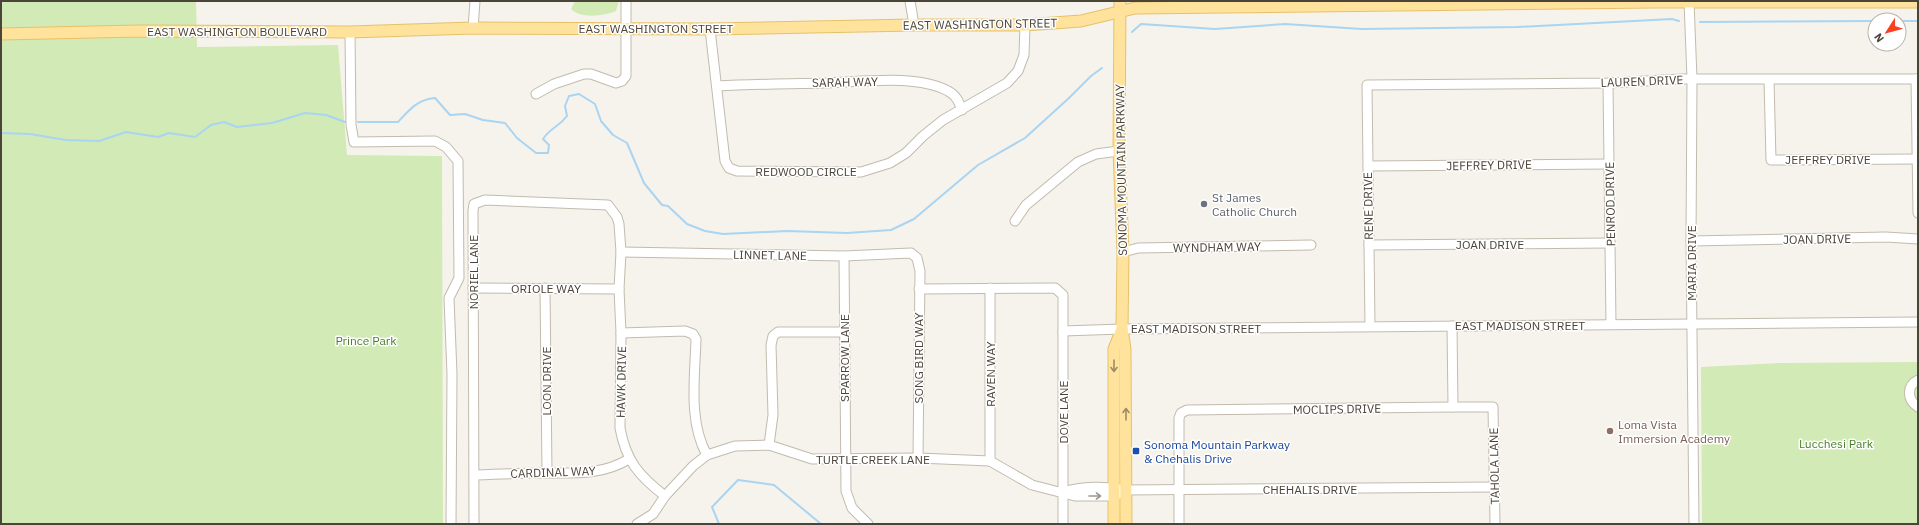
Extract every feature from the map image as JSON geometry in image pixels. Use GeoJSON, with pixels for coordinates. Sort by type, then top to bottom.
{"type":"FeatureCollection","features":[{"type":"Feature","properties":{"kind":"main road","name":"EAST WASHINGTON STREET"},"geometry":{"type":"LineString","coordinates":[[473,28],[710,29],[914,25],[1025,25],[1081,21],[1120,6],[1135,8],[1435,3],[1918,2]]}},
{"type":"Feature","properties":{"kind":"main road","name":"SONOMA MOUNTAIN PARKWAY"},"geometry":{"type":"LineString","coordinates":[[1120,6],[1119,150],[1123,252],[1122,329],[1126,349],[1126,524]]}},
{"type":"Feature","properties":{"kind":"main road","name":"EAST WASHINGTON BOULEVARD"},"geometry":{"type":"LineString","coordinates":[[1,34],[139,31],[350,32],[473,28]]}},
{"type":"Feature","properties":{"kind":"main road","name":"SONOMA MOUNTAIN PARKWAY"},"geometry":{"type":"LineString","coordinates":[[1114,524],[1114,349],[1122,329]]}},
{"type":"Feature","properties":{"kind":"street"},"geometry":{"type":"LineString","coordinates":[[473,28],[475,1]]}},
{"type":"Feature","properties":{"kind":"street"},"geometry":{"type":"LineString","coordinates":[[536,94],[554,84],[584,74],[591,74],[616,83],[622,81],[626,76],[626,1]]}},
{"type":"Feature","properties":{"kind":"street"},"geometry":{"type":"LineString","coordinates":[[910,1],[914,25]]}},
{"type":"Feature","properties":{"kind":"street","name":"MARIA DRIVE"},"geometry":{"type":"LineString","coordinates":[[1689,2],[1692,79],[1691,241],[1694,524]]}},
{"type":"Feature","properties":{"kind":"street","name":"REDWOOD CIRCLE"},"geometry":{"type":"LineString","coordinates":[[710,29],[725,160],[729,168],[737,171],[861,172],[890,163],[906,153],[923,136],[943,120],[1007,83],[1018,71],[1024,55],[1025,25]]}},
{"type":"Feature","properties":{"kind":"street"},"geometry":{"type":"LineString","coordinates":[[350,32],[351,125],[354,142],[435,142],[446,147],[458,161],[459,278],[449,298],[452,374],[451,524]]}},
{"type":"Feature","properties":{"kind":"street","name":"LAUREN DRIVE"},"geometry":{"type":"LineString","coordinates":[[1367,85],[1608,83],[1692,79],[1917,79]]}},
{"type":"Feature","properties":{"kind":"street"},"geometry":{"type":"LineString","coordinates":[[1917,79],[1918,213]]}},
{"type":"Feature","properties":{"kind":"street","name":"JEFFREY DRIVE"},"geometry":{"type":"LineString","coordinates":[[1769,80],[1770,160],[1918,159]]}},
{"type":"Feature","properties":{"kind":"street","name":"SARAH WAY"},"geometry":{"type":"LineString","coordinates":[[717,86],[774,83],[911,82],[938,86],[950,91],[958,100],[962,110]]}},
{"type":"Feature","properties":{"kind":"street","name":"PENROD DRIVE"},"geometry":{"type":"LineString","coordinates":[[1608,83],[1611,324]]}},
{"type":"Feature","properties":{"kind":"street","name":"RENE DRIVE"},"geometry":{"type":"LineString","coordinates":[[1367,85],[1370,326]]}},
{"type":"Feature","properties":{"kind":"street"},"geometry":{"type":"LineString","coordinates":[[1015,221],[1026,205],[1078,162],[1096,154],[1119,150]]}},
{"type":"Feature","properties":{"kind":"street","name":"JEFFREY DRIVE"},"geometry":{"type":"LineString","coordinates":[[1368,166],[1609,164]]}},
{"type":"Feature","properties":{"kind":"street","name":"NORIEL LANE"},"geometry":{"type":"LineString","coordinates":[[474,475],[474,204],[485,200],[608,205]]}},
{"type":"Feature","properties":{"kind":"street","name":"HAWK DRIVE"},"geometry":{"type":"LineString","coordinates":[[608,205],[617,217],[620,224],[621,252],[619,289],[622,333],[620,428],[623,444],[629,459],[639,475],[665,496]]}},
{"type":"Feature","properties":{"kind":"street","name":"JOAN DRIVE"},"geometry":{"type":"LineString","coordinates":[[1691,241],[1918,238]]}},
{"type":"Feature","properties":{"kind":"street","name":"JOAN DRIVE"},"geometry":{"type":"LineString","coordinates":[[1369,245],[1610,243]]}},
{"type":"Feature","properties":{"kind":"street","name":"WYNDHAM WAY"},"geometry":{"type":"LineString","coordinates":[[1123,252],[1138,248],[1311,244]]}},
{"type":"Feature","properties":{"kind":"street","name":"LINNET LANE"},"geometry":{"type":"LineString","coordinates":[[621,252],[844,256],[911,254],[917,258]]}},
{"type":"Feature","properties":{"kind":"street","name":"SPARROW LANE"},"geometry":{"type":"LineString","coordinates":[[844,256],[846,491],[852,508],[868,524]]}},
{"type":"Feature","properties":{"kind":"street","name":"SONG BIRD WAY"},"geometry":{"type":"LineString","coordinates":[[917,258],[920,271],[918,289],[918,458]]}},
{"type":"Feature","properties":{"kind":"street","name":"ORIOLE WAY"},"geometry":{"type":"LineString","coordinates":[[473,288],[619,289]]}},
{"type":"Feature","properties":{"kind":"street","name":"LOON DRIVE"},"geometry":{"type":"LineString","coordinates":[[546,288],[547,473]]}},
{"type":"Feature","properties":{"kind":"street","name":"RAVEN WAY"},"geometry":{"type":"LineString","coordinates":[[990,288],[990,461]]}},
{"type":"Feature","properties":{"kind":"street"},"geometry":{"type":"LineString","coordinates":[[918,289],[1055,288],[1064,295],[1063,332],[1122,329]]}},
{"type":"Feature","properties":{"kind":"street","name":"EAST MADISON STREET"},"geometry":{"type":"LineString","coordinates":[[1122,329],[1918,322]]}},
{"type":"Feature","properties":{"kind":"street"},"geometry":{"type":"LineString","coordinates":[[1452,326],[1453,407]]}},
{"type":"Feature","properties":{"kind":"street"},"geometry":{"type":"LineString","coordinates":[[622,333],[685,331],[693,334],[696,339],[695,393],[697,430],[707,455]]}},
{"type":"Feature","properties":{"kind":"street"},"geometry":{"type":"LineString","coordinates":[[769,445],[773,415],[771,344],[773,336],[778,332],[844,332]]}},
{"type":"Feature","properties":{"kind":"street","name":"DOVE LANE"},"geometry":{"type":"LineString","coordinates":[[1063,332],[1063,524]]}},
{"type":"Feature","properties":{"kind":"street"},"geometry":{"type":"LineString","coordinates":[[1918,380],[1912,384],[1909,393],[1912,401],[1918,407]]}},
{"type":"Feature","properties":{"kind":"street","name":"MOCLIPS DRIVE"},"geometry":{"type":"LineString","coordinates":[[1180,490],[1179,418],[1181,413],[1187,410],[1493,407]]}},
{"type":"Feature","properties":{"kind":"street","name":"TAHOLA LANE"},"geometry":{"type":"LineString","coordinates":[[1493,407],[1495,524]]}},
{"type":"Feature","properties":{"kind":"street","name":"TURTLE CREEK LANE"},"geometry":{"type":"LineString","coordinates":[[637,524],[653,514],[665,496],[693,466],[707,455],[735,446],[769,445],[812,459],[845,460],[918,458],[990,461],[1032,485],[1063,492],[1075,488],[1114,492],[1126,490]]}},
{"type":"Feature","properties":{"kind":"street","name":"CARDINAL WAY"},"geometry":{"type":"LineString","coordinates":[[474,475],[547,473],[574,474],[604,470],[617,466],[629,459]]}},
{"type":"Feature","properties":{"kind":"street"},"geometry":{"type":"LineString","coordinates":[[474,475],[474,524]]}},
{"type":"Feature","properties":{"kind":"street","name":"CHEHALIS DRIVE"},"geometry":{"type":"LineString","coordinates":[[1126,490],[1494,487]]}},
{"type":"Feature","properties":{"kind":"street"},"geometry":{"type":"LineString","coordinates":[[1179,524],[1180,490]]}},
{"type":"Feature","properties":{"kind":"green space","name":"Prince Park"},"geometry":{"type":"Polygon","coordinates":[[[1,1],[196,1],[197,47],[338,45],[347,155],[442,156],[443,524],[1,524],[1,1]]]}},
{"type":"Feature","properties":{"kind":"green space"},"geometry":{"type":"Polygon","coordinates":[[[575,1],[619,1],[616,11],[593,16],[581,14],[571,9],[575,1]]]}},
{"type":"Feature","properties":{"kind":"green space","name":"Lucchesi Park"},"geometry":{"type":"Polygon","coordinates":[[[1918,362],[1918,524],[1702,524],[1701,367],[1780,363],[1918,362]]]}},
{"type":"Feature","properties":{"kind":"waterway"},"geometry":{"type":"LineString","coordinates":[[1132,32],[1141,24],[1215,29],[1285,24],[1362,29],[1517,27],[1672,19],[1679,21]]}},
{"type":"Feature","properties":{"kind":"waterway"},"geometry":{"type":"LineString","coordinates":[[1700,22],[1867,21]]}},
{"type":"Feature","properties":{"kind":"waterway"},"geometry":{"type":"LineString","coordinates":[[1907,21],[1918,21]]}},
{"type":"Feature","properties":{"kind":"waterway"},"geometry":{"type":"LineString","coordinates":[[358,122],[398,122],[410,109],[419,103],[424,100],[435,98],[450,115],[465,114],[483,120],[505,123],[517,138],[536,153],[548,153],[549,145],[543,139],[567,116],[565,106],[569,96],[579,94],[595,104],[601,121],[613,135],[627,143],[644,183],[662,205],[668,206],[687,224],[705,231],[723,234],[787,231],[847,233],[891,230],[914,219],[978,165],[1025,138],[1091,76],[1102,68]]}},
{"type":"Feature","properties":{"kind":"waterway"},"geometry":{"type":"LineString","coordinates":[[1,133],[30,134],[66,140],[99,141],[126,132],[158,137],[169,133],[195,137],[211,125],[224,122],[237,127],[272,123],[305,113],[326,115],[345,122]]}},
{"type":"Feature","properties":{"kind":"waterway"},"geometry":{"type":"LineString","coordinates":[[719,524],[712,507],[738,480],[774,485],[821,524]]}},
{"type":"Feature","properties":{"kind":"place","name":"St James Catholic Church"},"geometry":{"type":"Point","coordinates":[1204,204]}},
{"type":"Feature","properties":{"kind":"place","name":"Loma Vista Immersion Academy"},"geometry":{"type":"Point","coordinates":[1610,431]}},
{"type":"Feature","properties":{"kind":"place","name":"Sonoma Mountain Parkway & Chehalis Drive"},"geometry":{"type":"Point","coordinates":[1136,451]}}]}
